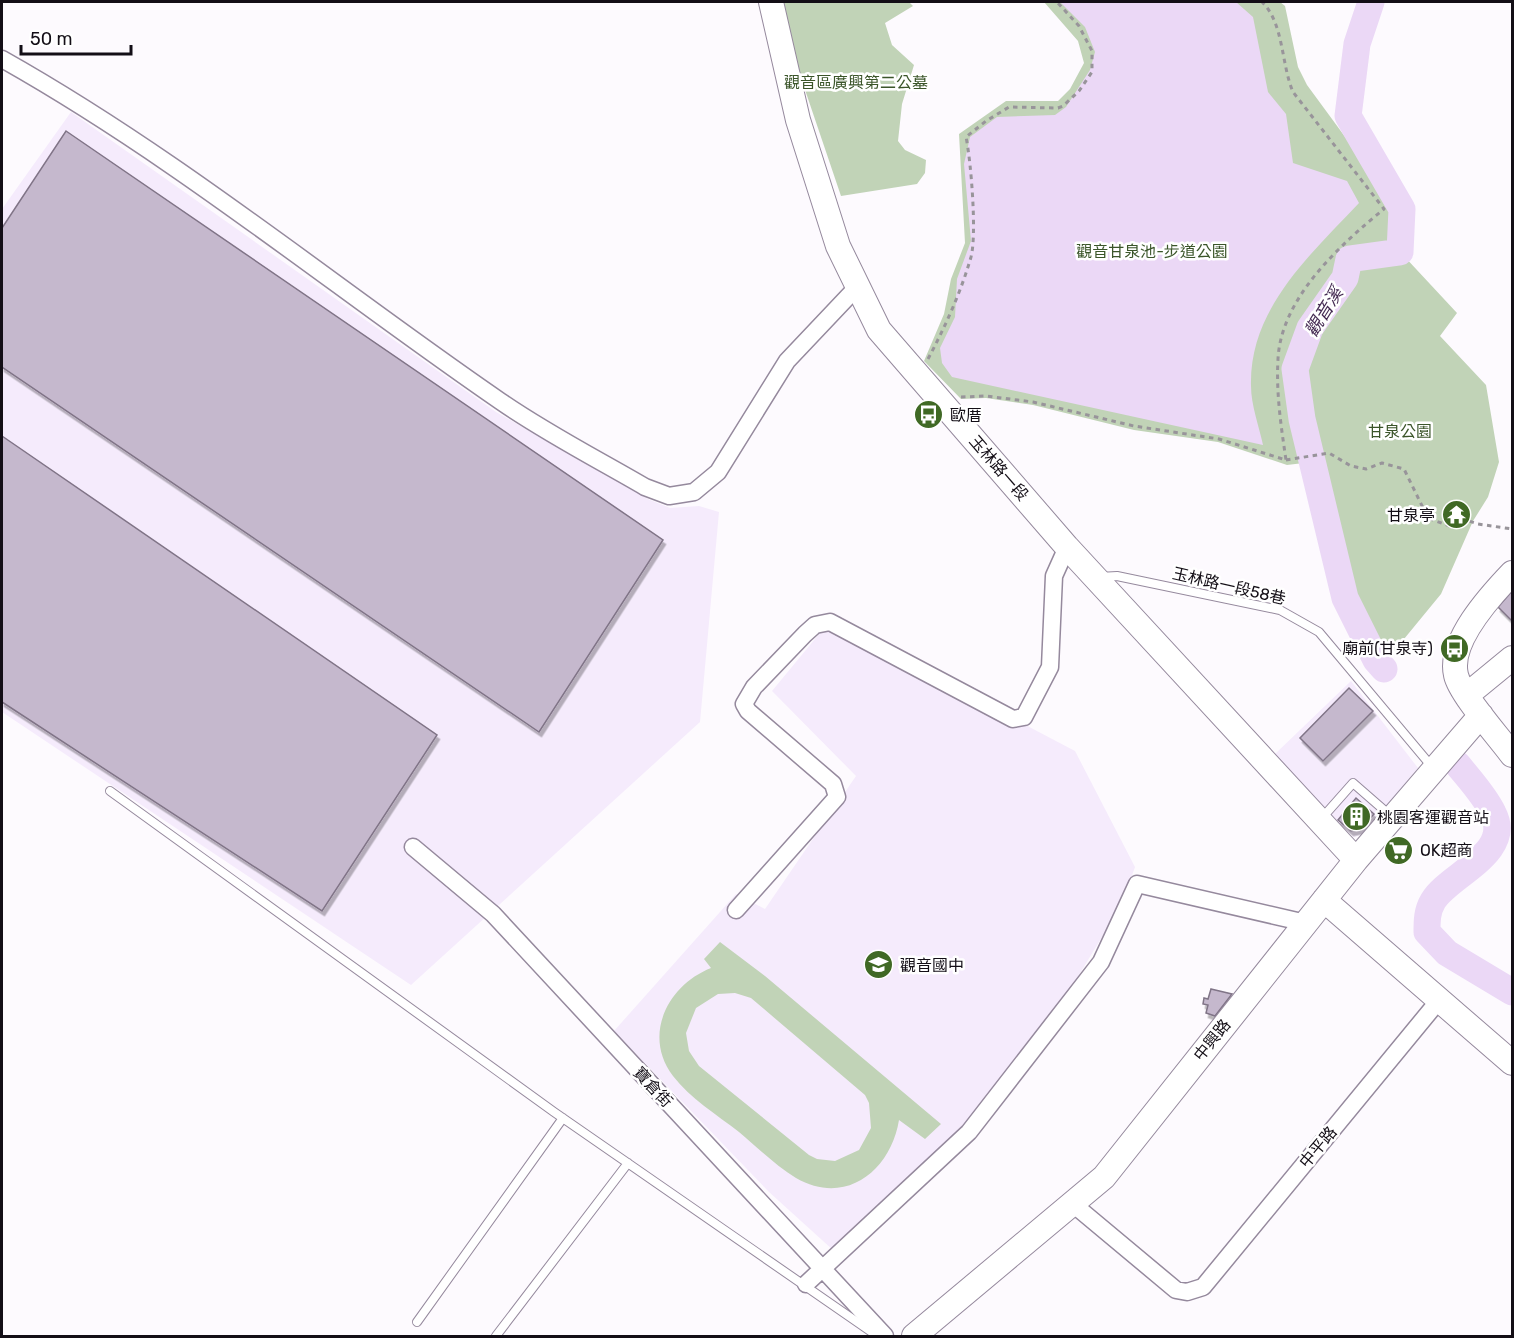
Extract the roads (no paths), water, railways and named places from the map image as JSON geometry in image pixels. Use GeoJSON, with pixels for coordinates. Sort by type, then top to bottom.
{"type":"FeatureCollection","features":[{"type":"Feature","properties":{"kind":"street","name":"玉林路一段"},"geometry":{"type":"LineString","coordinates":[[771,2],[798,120],[838,246],[879,330],[1067,547],[1356,860]]}},
{"type":"Feature","properties":{"kind":"street"},"geometry":{"type":"LineString","coordinates":[[2,59],[58,91],[170,163],[502,403],[645,487],[669,496],[694,492],[718,472],[787,361],[858,286]]}},
{"type":"Feature","properties":{"kind":"street"},"geometry":{"type":"LineString","coordinates":[[736,910],[837,796],[833,784],[748,711],[744,704],[754,687],[815,625],[831,622],[1013,719],[1024,717],[1050,667],[1054,576],[1067,547]]}},
{"type":"Feature","properties":{"kind":"street"},"geometry":{"type":"LineString","coordinates":[[1512,573],[1459,642],[1454,659],[1456,677],[1481,715],[1512,755]]}},
{"type":"Feature","properties":{"kind":"street"},"geometry":{"type":"LineString","coordinates":[[1467,695],[1512,658]]}},
{"type":"Feature","properties":{"kind":"street","name":"中興路"},"geometry":{"type":"LineString","coordinates":[[914,1336],[1104,1177],[1356,860],[1481,715]]}},
{"type":"Feature","properties":{"kind":"street","name":"寶倉街"},"geometry":{"type":"LineString","coordinates":[[413,847],[493,914],[885,1336]]}},
{"type":"Feature","properties":{"kind":"street"},"geometry":{"type":"LineString","coordinates":[[806,1284],[969,1132],[1101,962],[1137,884],[1306,923]]}},
{"type":"Feature","properties":{"kind":"street"},"geometry":{"type":"LineString","coordinates":[[1324,900],[1512,1063]]}},
{"type":"Feature","properties":{"kind":"street","name":"中平路"},"geometry":{"type":"LineString","coordinates":[[1073,1204],[1176,1290],[1187,1292],[1203,1287],[1440,999]]}},
{"type":"Feature","properties":{"kind":"lane","name":"玉林路一段58巷"},"geometry":{"type":"LineString","coordinates":[[1096,577],[1117,576],[1280,610],[1319,632],[1433,768]]}},
{"type":"Feature","properties":{"kind":"lane"},"geometry":{"type":"LineString","coordinates":[[1321,820],[1353,783],[1392,817]]}},
{"type":"Feature","properties":{"kind":"lane"},"geometry":{"type":"LineString","coordinates":[[110,791],[563,1118],[878,1336]]}},
{"type":"Feature","properties":{"kind":"lane"},"geometry":{"type":"LineString","coordinates":[[417,1323],[563,1118]]}},
{"type":"Feature","properties":{"kind":"lane"},"geometry":{"type":"LineString","coordinates":[[496,1336],[628,1163]]}},
{"type":"Feature","properties":{"kind":"waterway","name":"觀音溪"},"geometry":{"type":"LineString","coordinates":[[1371,2],[1357,44],[1348,116],[1402,209],[1400,252],[1349,259],[1345,278],[1310,328],[1295,369],[1302,419],[1345,598],[1376,660],[1384,669]]}},
{"type":"Feature","properties":{"kind":"waterway","name":"觀音溪"},"geometry":{"type":"LineString","coordinates":[[1458,765],[1486,800],[1493,813],[1497,827],[1495,840],[1487,852],[1441,891],[1433,901],[1428,912],[1427,932],[1447,953],[1512,992]]}},
{"type":"Feature","properties":{"kind":"place","name":"歐厝"},"geometry":{"type":"Point","coordinates":[929,415]}},
{"type":"Feature","properties":{"kind":"place","name":"甘泉亭"},"geometry":{"type":"Point","coordinates":[1456,515]}},
{"type":"Feature","properties":{"kind":"place","name":"廟前(甘泉寺)"},"geometry":{"type":"Point","coordinates":[1454,648]}},
{"type":"Feature","properties":{"kind":"place","name":"桃園客運觀音站"},"geometry":{"type":"Point","coordinates":[1356,817]}},
{"type":"Feature","properties":{"kind":"place","name":"OK超商"},"geometry":{"type":"Point","coordinates":[1399,850]}},
{"type":"Feature","properties":{"kind":"place","name":"觀音國中"},"geometry":{"type":"Point","coordinates":[879,965]}},
{"type":"Feature","properties":{"kind":"park label","name":"觀音區廣興第二公墓"},"geometry":{"type":"Point","coordinates":[856,82]}},
{"type":"Feature","properties":{"kind":"park label","name":"觀音甘泉池-步道公園"},"geometry":{"type":"Point","coordinates":[1152,251]}},
{"type":"Feature","properties":{"kind":"park label","name":"甘泉公園"},"geometry":{"type":"Point","coordinates":[1400,431]}}]}
